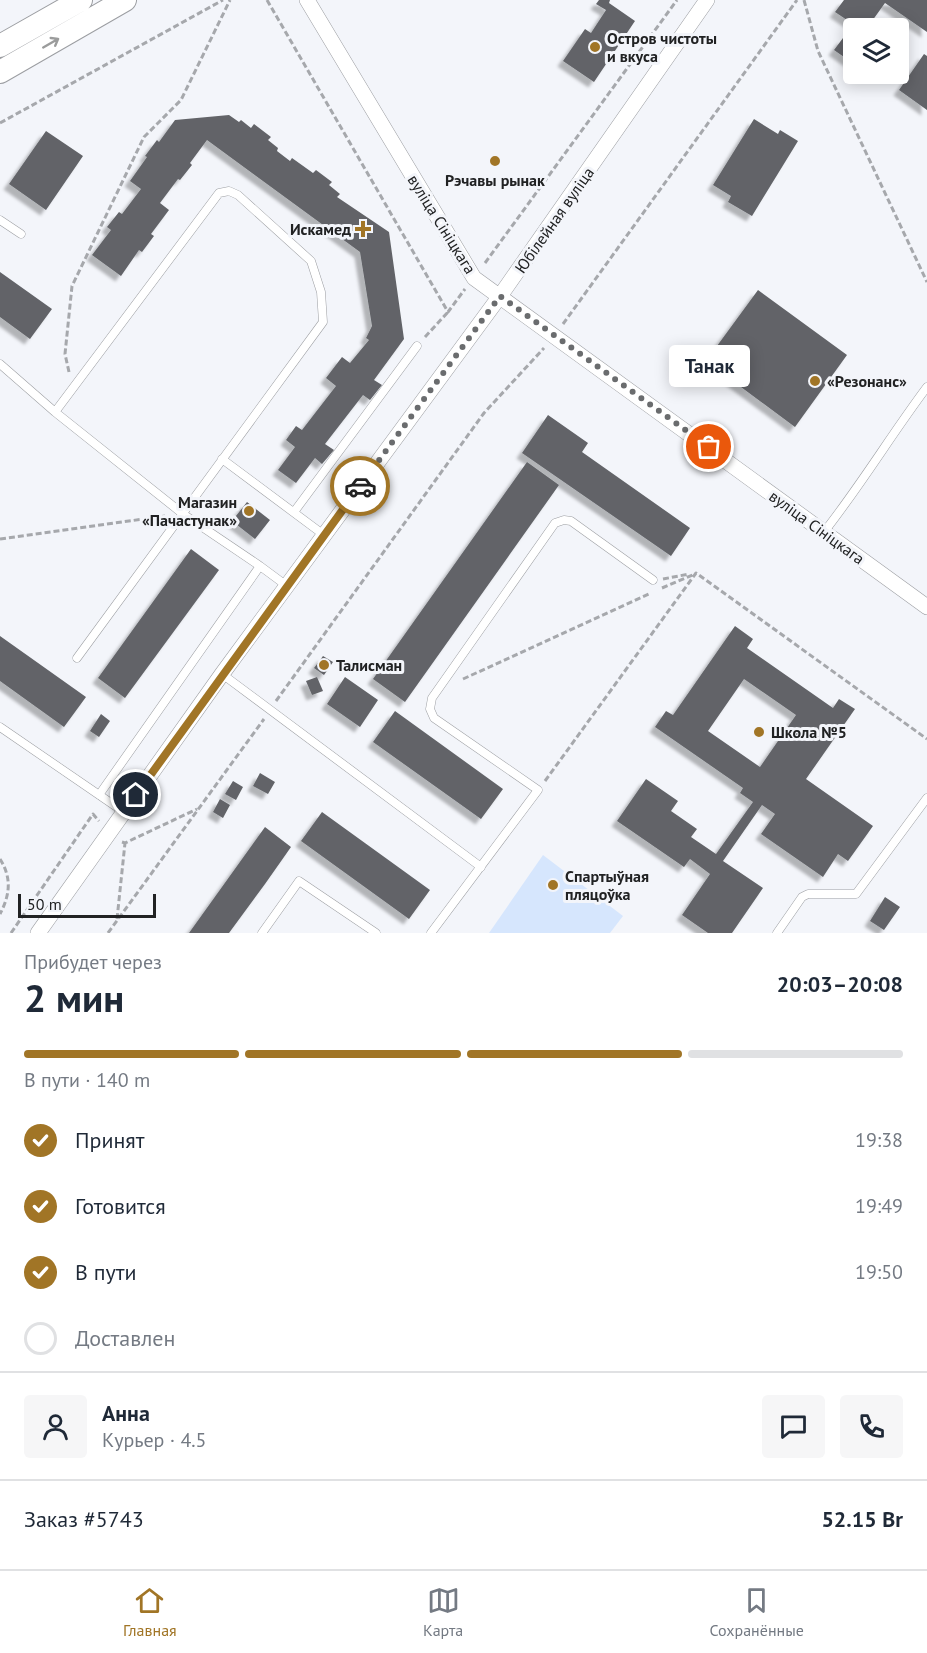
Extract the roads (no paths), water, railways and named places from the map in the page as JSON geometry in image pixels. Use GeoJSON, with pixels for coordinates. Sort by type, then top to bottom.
{"type":"FeatureCollection","features":[{"type":"Feature","properties":{"kind":"main road"},"geometry":{"type":"LineString","coordinates":[[0,46],[81,0]]}},
{"type":"Feature","properties":{"kind":"main road"},"geometry":{"type":"LineString","coordinates":[[0,72],[125,0]]}},
{"type":"Feature","properties":{"kind":"street","name":"вуліца Сініцкага"},"geometry":{"type":"LineString","coordinates":[[307,0],[474,278],[927,607]]}},
{"type":"Feature","properties":{"kind":"street","name":"Юбілейная вуліца"},"geometry":{"type":"LineString","coordinates":[[38,933],[222,674],[500,296],[707,0]]}},
{"type":"Feature","properties":{"kind":"lane"},"geometry":{"type":"LineString","coordinates":[[55,412],[219,194],[230,191],[238,195],[311,261],[321,292],[323,322],[77,658]]}},
{"type":"Feature","properties":{"kind":"lane"},"geometry":{"type":"LineString","coordinates":[[0,220],[21,234]]}},
{"type":"Feature","properties":{"kind":"lane"},"geometry":{"type":"LineString","coordinates":[[294,512],[417,346]]}},
{"type":"Feature","properties":{"kind":"lane"},"geometry":{"type":"LineString","coordinates":[[0,364],[55,412],[183,514],[287,586]]}},
{"type":"Feature","properties":{"kind":"lane"},"geometry":{"type":"LineString","coordinates":[[824,532],[927,387]]}},
{"type":"Feature","properties":{"kind":"lane"},"geometry":{"type":"LineString","coordinates":[[222,459],[324,535]]}},
{"type":"Feature","properties":{"kind":"lane"},"geometry":{"type":"LineString","coordinates":[[431,933],[538,790],[434,718],[430,709],[432,698],[555,523],[564,520],[571,522],[653,580]]}},
{"type":"Feature","properties":{"kind":"lane"},"geometry":{"type":"LineString","coordinates":[[99,795],[260,566]]}},
{"type":"Feature","properties":{"kind":"lane"},"geometry":{"type":"LineString","coordinates":[[222,674],[481,867]]}},
{"type":"Feature","properties":{"kind":"lane"},"geometry":{"type":"LineString","coordinates":[[0,727],[124,812]]}},
{"type":"Feature","properties":{"kind":"lane"},"geometry":{"type":"LineString","coordinates":[[777,933],[802,897],[808,894],[856,894],[927,798]]}},
{"type":"Feature","properties":{"kind":"lane"},"geometry":{"type":"LineString","coordinates":[[262,933],[299,881],[376,933]]}},
{"type":"Feature","properties":{"kind":"place","name":"Остров чистоты и вкуса"},"geometry":{"type":"Point","coordinates":[595,47]}},
{"type":"Feature","properties":{"kind":"place","name":"Рэчавы рынак"},"geometry":{"type":"Point","coordinates":[495,161]}},
{"type":"Feature","properties":{"kind":"place","name":"Искамед"},"geometry":{"type":"Point","coordinates":[363,229]}},
{"type":"Feature","properties":{"kind":"place","name":"«Резонанс»"},"geometry":{"type":"Point","coordinates":[815,381]}},
{"type":"Feature","properties":{"kind":"place","name":"Танак"},"geometry":{"type":"Point","coordinates":[709,447]}},
{"type":"Feature","properties":{"kind":"place","name":"Магазин «Пачастунак»"},"geometry":{"type":"Point","coordinates":[249,511]}},
{"type":"Feature","properties":{"kind":"place","name":"Талисман"},"geometry":{"type":"Point","coordinates":[324,665]}},
{"type":"Feature","properties":{"kind":"place","name":"Школа №5"},"geometry":{"type":"Point","coordinates":[759,732]}},
{"type":"Feature","properties":{"kind":"place","name":"Спартыўная пляцоўка"},"geometry":{"type":"Point","coordinates":[553,885]}}]}
